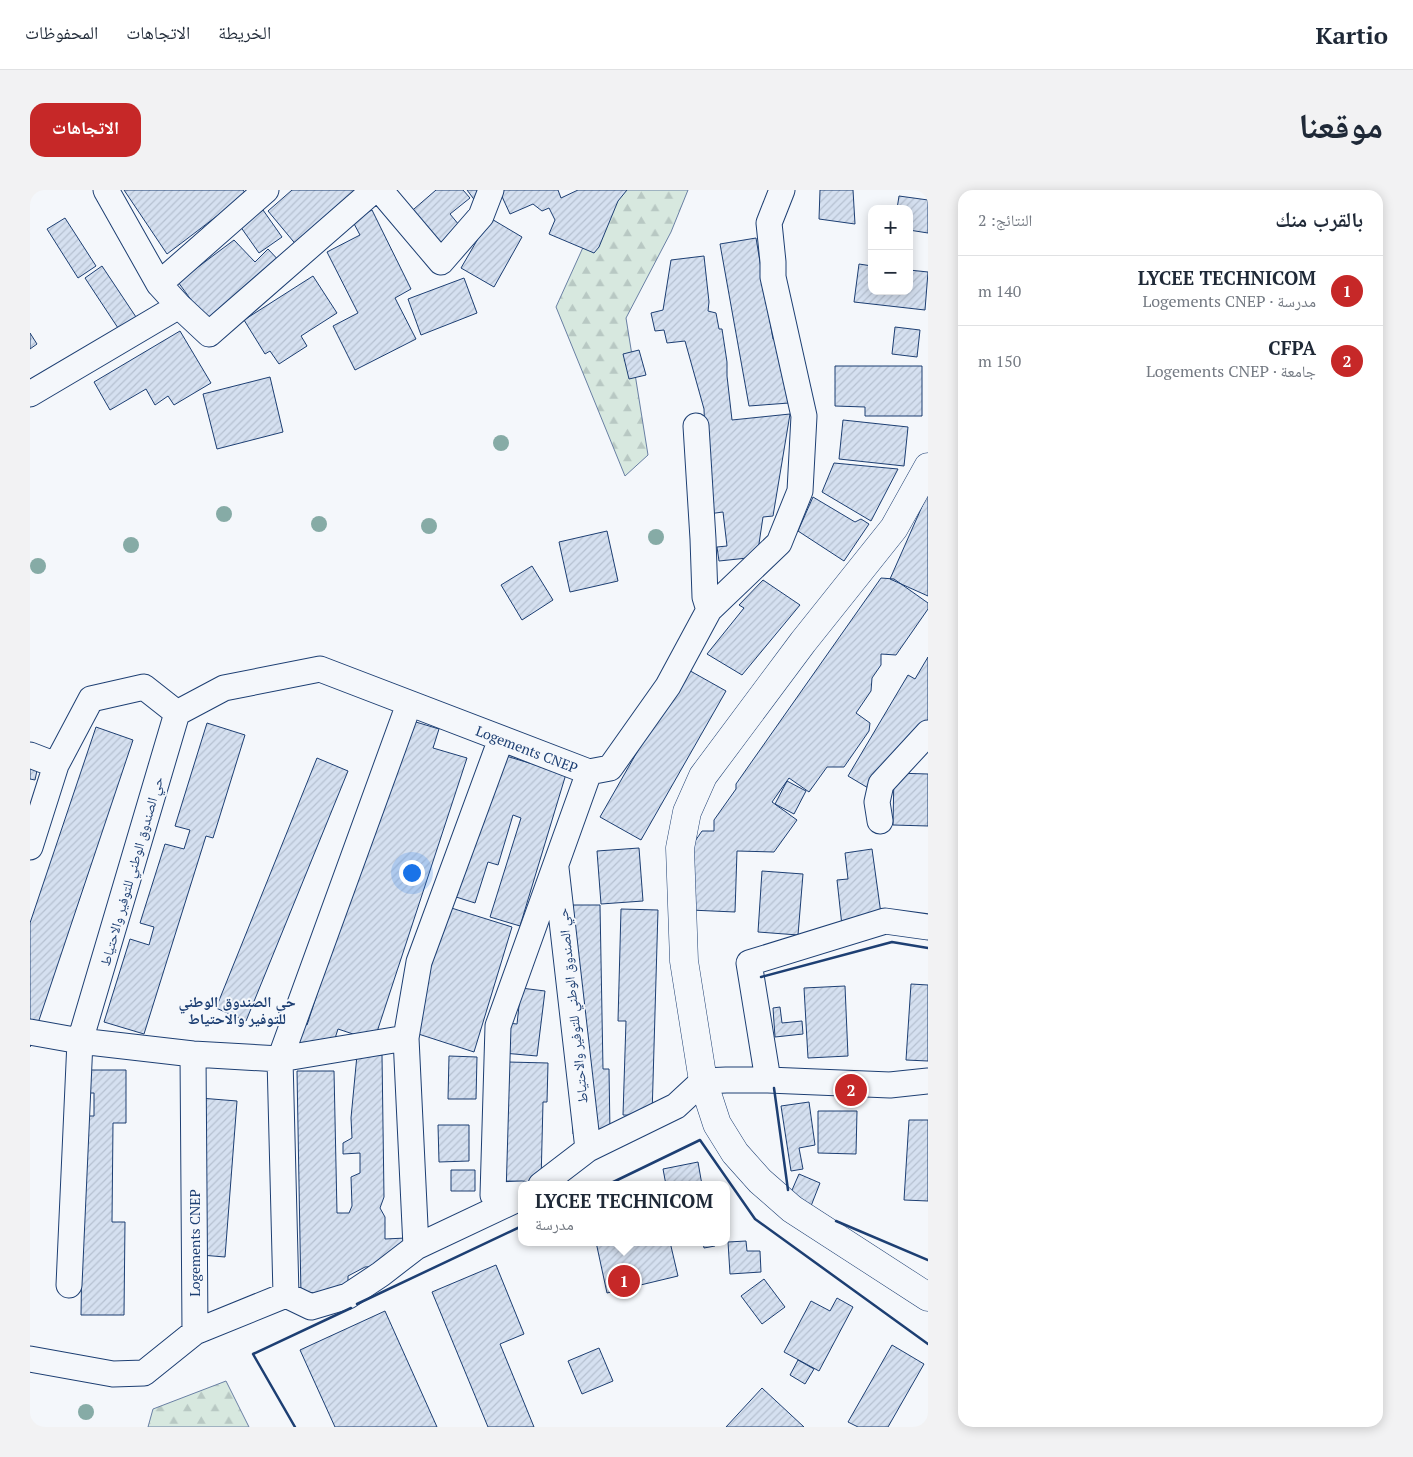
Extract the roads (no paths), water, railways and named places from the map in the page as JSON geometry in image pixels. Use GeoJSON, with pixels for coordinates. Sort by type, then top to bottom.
{"type":"FeatureCollection","features":[{"type":"Feature","properties":{"kind":"main road"},"geometry":{"type":"LineString","coordinates":[[928,467],[894,528],[803,642],[703,776],[687,812],[680,848],[684,960],[703,1081],[717,1124],[735,1153],[760,1181],[792,1209],[928,1297]]}},
{"type":"Feature","properties":{"kind":"street"},"geometry":{"type":"LineString","coordinates":[[106,190],[159,284],[209,334],[374,190]]}},
{"type":"Feature","properties":{"kind":"street"},"geometry":{"type":"LineString","coordinates":[[159,284],[266,190]]}},
{"type":"Feature","properties":{"kind":"street"},"geometry":{"type":"LineString","coordinates":[[380,190],[441,262],[481,216],[492,190]]}},
{"type":"Feature","properties":{"kind":"street"},"geometry":{"type":"LineString","coordinates":[[589,772],[610,768],[668,686],[709,610],[779,543],[800,491],[804,416],[772,277],[774,262],[769,223],[782,190]]}},
{"type":"Feature","properties":{"kind":"street"},"geometry":{"type":"LineString","coordinates":[[30,394],[179,306]]}},
{"type":"Feature","properties":{"kind":"street"},"geometry":{"type":"LineString","coordinates":[[696,426],[705,596],[709,610]]}},
{"type":"Feature","properties":{"kind":"street","name":"Logements CNEP"},"geometry":{"type":"LineString","coordinates":[[177,713],[224,688],[320,669],[589,772],[498,1026],[493,1195],[518,1195]]}},
{"type":"Feature","properties":{"kind":"street"},"geometry":{"type":"LineString","coordinates":[[30,847],[56,764],[91,699],[144,687],[177,713]]}},
{"type":"Feature","properties":{"kind":"street"},"geometry":{"type":"LineString","coordinates":[[30,1359],[113,1374],[144,1373],[195,1332],[286,1294],[280,1059],[409,704]]}},
{"type":"Feature","properties":{"kind":"street","name":"حي الصندوق الوطني للتوفير والاحتياط"},"geometry":{"type":"LineString","coordinates":[[69,1285],[80,1041],[177,713]]}},
{"type":"Feature","properties":{"kind":"street"},"geometry":{"type":"LineString","coordinates":[[880,821],[877,802],[881,784],[918,752],[928,733]]}},
{"type":"Feature","properties":{"kind":"street"},"geometry":{"type":"LineString","coordinates":[[416,1247],[406,1038],[419,962],[501,739]]}},
{"type":"Feature","properties":{"kind":"street"},"geometry":{"type":"LineString","coordinates":[[30,755],[56,764]]}},
{"type":"Feature","properties":{"kind":"street","name":"حي الصندوق الوطني للتوفير والاحتياط"},"geometry":{"type":"LineString","coordinates":[[556,863],[588,1149]]}},
{"type":"Feature","properties":{"kind":"street"},"geometry":{"type":"LineString","coordinates":[[768,1080],[749,962],[885,920],[928,927]]}},
{"type":"Feature","properties":{"kind":"street"},"geometry":{"type":"LineString","coordinates":[[30,1032],[80,1041],[193,1054],[280,1059],[406,1038]]}},
{"type":"Feature","properties":{"kind":"street","name":"Logements CNEP"},"geometry":{"type":"LineString","coordinates":[[193,1054],[195,1332]]}},
{"type":"Feature","properties":{"kind":"street"},"geometry":{"type":"LineString","coordinates":[[545,1181],[588,1149],[676,1106],[703,1081],[768,1080],[890,1085],[928,1081]]}},
{"type":"Feature","properties":{"kind":"street","name":"Logements CNEP"},"geometry":{"type":"LineString","coordinates":[[286,1294],[311,1307],[348,1296],[416,1247],[518,1197]]}},
{"type":"Feature","properties":{"kind":"place","name":"CFPA"},"geometry":{"type":"Point","coordinates":[851,1090]}},
{"type":"Feature","properties":{"kind":"place","name":"LYCEE TECHNICOM"},"geometry":{"type":"Point","coordinates":[624,1281]}},
{"type":"Feature","properties":{"kind":"district","name":"حي الصندوق الوطني للتوفير والاحتياط"},"geometry":{"type":"Point","coordinates":[237,1010]}}]}
